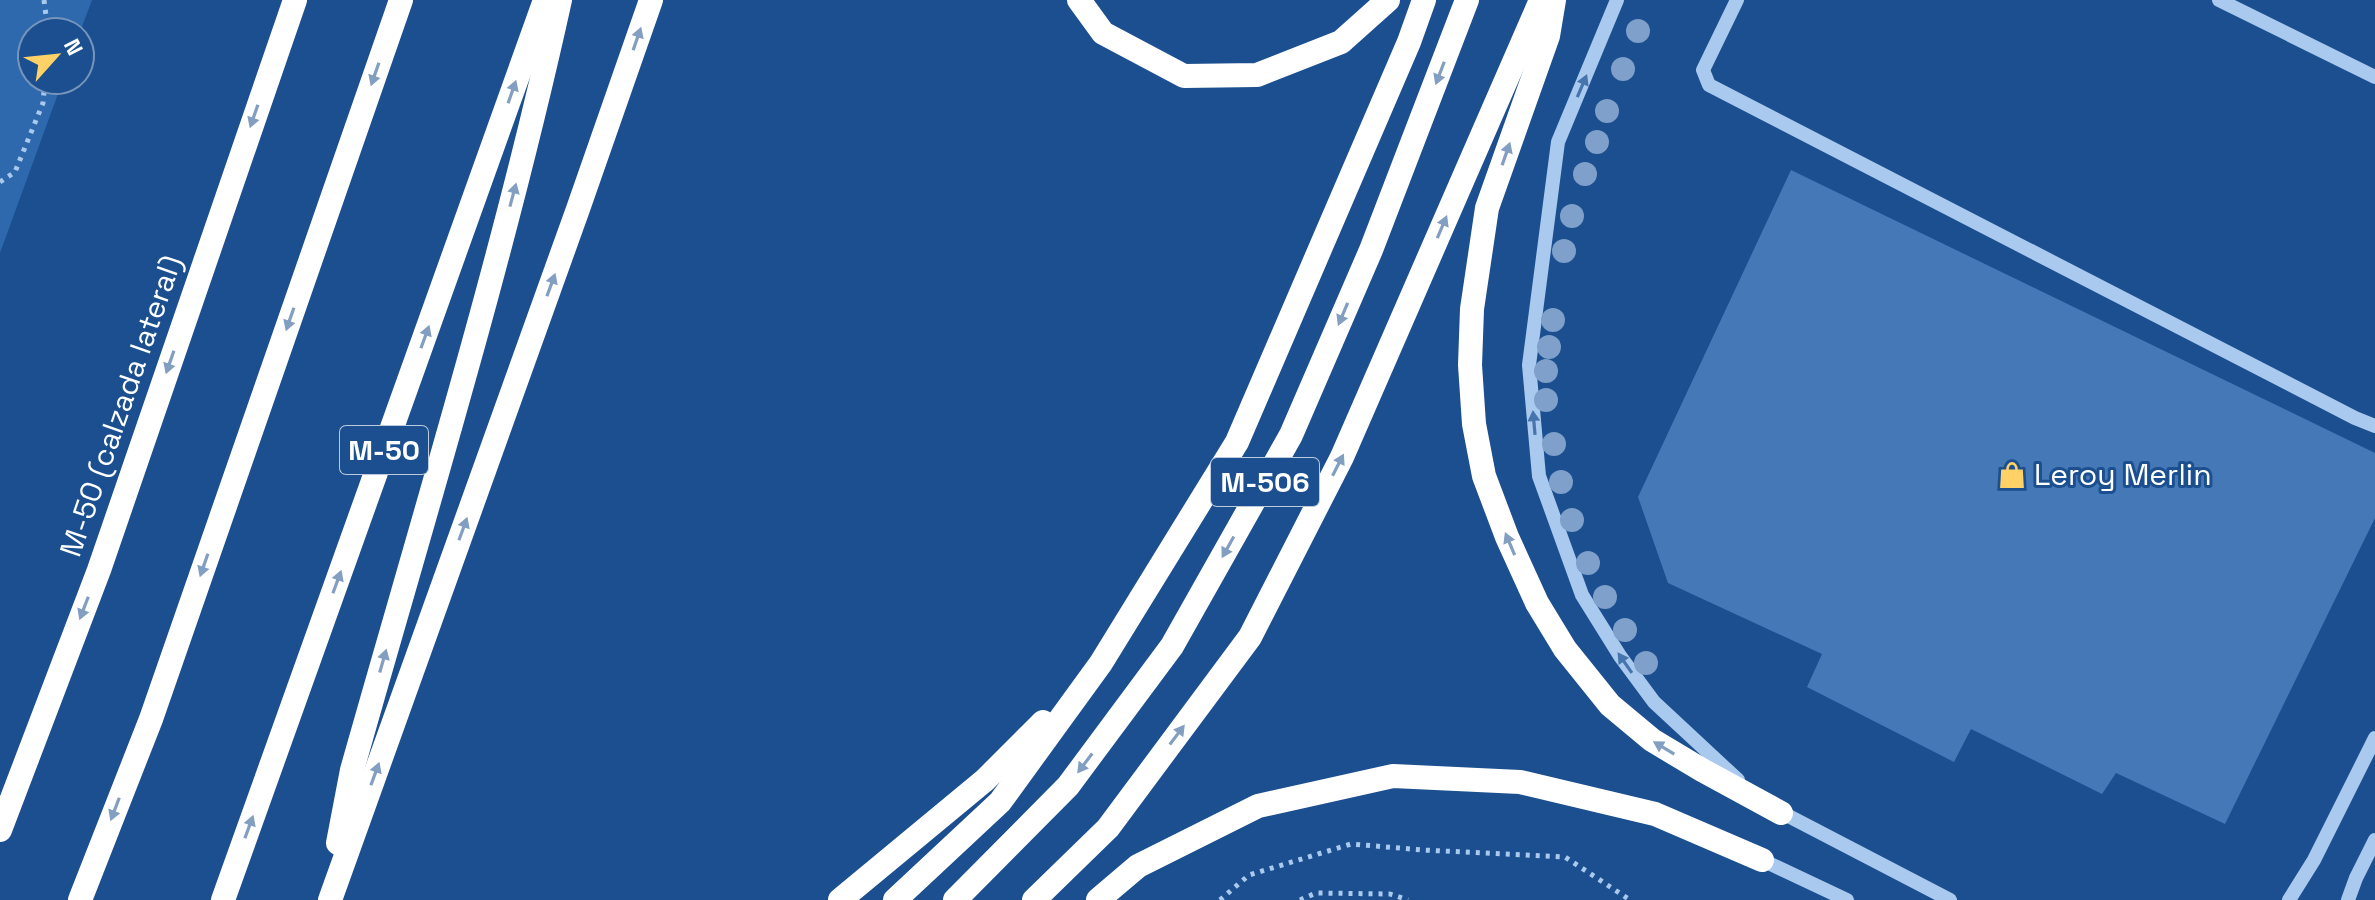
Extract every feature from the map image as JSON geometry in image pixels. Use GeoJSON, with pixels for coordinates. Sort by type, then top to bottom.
{"type":"FeatureCollection","features":[{"type":"Feature","properties":{"kind":"highway","name":"M-50 (calzada lateral)"},"geometry":{"type":"LineString","coordinates":[[0,830],[99,570],[294,0]]}},
{"type":"Feature","properties":{"kind":"highway"},"geometry":{"type":"LineString","coordinates":[[80,900],[151,719],[401,0]]}},
{"type":"Feature","properties":{"kind":"highway","name":"M-50"},"geometry":{"type":"LineString","coordinates":[[223,900],[545,0]]}},
{"type":"Feature","properties":{"kind":"highway"},"geometry":{"type":"LineString","coordinates":[[328,900],[352,770],[475,335],[537,103],[560,0]]}},
{"type":"Feature","properties":{"kind":"highway"},"geometry":{"type":"LineString","coordinates":[[328,900],[651,0]]}},
{"type":"Feature","properties":{"kind":"highway"},"geometry":{"type":"LineString","coordinates":[[1079,0],[1103,33],[1184,76],[1257,75],[1341,42],[1388,0]]}},
{"type":"Feature","properties":{"kind":"highway"},"geometry":{"type":"LineString","coordinates":[[895,900],[1000,802],[1101,663],[1237,442],[1409,42],[1424,0]]}},
{"type":"Feature","properties":{"kind":"highway","name":"M-506"},"geometry":{"type":"LineString","coordinates":[[955,900],[1068,786],[1172,646],[1291,435],[1371,250],[1467,0]]}},
{"type":"Feature","properties":{"kind":"highway","name":"M-506"},"geometry":{"type":"LineString","coordinates":[[1034,900],[1108,828],[1250,637],[1342,457],[1541,0]]}},
{"type":"Feature","properties":{"kind":"highway"},"geometry":{"type":"LineString","coordinates":[[1554,0],[1548,36],[1487,208],[1472,309],[1470,365],[1474,424],[1484,476],[1537,603],[1565,649],[1610,705],[1652,740],[1781,813]]}},
{"type":"Feature","properties":{"kind":"highway"},"geometry":{"type":"LineString","coordinates":[[840,900],[985,780],[1101,663]]}},
{"type":"Feature","properties":{"kind":"highway"},"geometry":{"type":"LineString","coordinates":[[1098,900],[1138,866],[1258,806],[1393,776],[1520,782],[1655,814],[1762,860]]}},
{"type":"Feature","properties":{"kind":"street"},"geometry":{"type":"LineString","coordinates":[[1617,0],[1558,142],[1529,365],[1539,476],[1582,595],[1620,656],[1654,702],[1739,781],[1781,813],[1950,900]]}},
{"type":"Feature","properties":{"kind":"street"},"geometry":{"type":"LineString","coordinates":[[1737,0],[1703,70],[1709,85],[2375,426]]}},
{"type":"Feature","properties":{"kind":"street"},"geometry":{"type":"LineString","coordinates":[[2219,0],[2375,77]]}},
{"type":"Feature","properties":{"kind":"street"},"geometry":{"type":"LineString","coordinates":[[2289,900],[2314,860],[2375,738]]}},
{"type":"Feature","properties":{"kind":"street"},"geometry":{"type":"LineString","coordinates":[[2348,900],[2375,840]]}},
{"type":"Feature","properties":{"kind":"street"},"geometry":{"type":"LineString","coordinates":[[1762,860],[1847,900]]}},
{"type":"Feature","properties":{"kind":"path"},"geometry":{"type":"LineString","coordinates":[[0,182],[15,172],[44,96]]}},
{"type":"Feature","properties":{"kind":"path"},"geometry":{"type":"LineString","coordinates":[[1220,900],[1249,875],[1351,844],[1565,857],[1630,900]]}},
{"type":"Feature","properties":{"kind":"path"},"geometry":{"type":"LineString","coordinates":[[1300,900],[1316,893],[1390,894],[1408,900]]}},
{"type":"Feature","properties":{"kind":"shaded area"},"geometry":{"type":"Polygon","coordinates":[[[0,0],[92,0],[86,16],[16,16],[16,96],[57,96],[0,253],[0,0]]]}},
{"type":"Feature","properties":{"kind":"building","name":"Leroy Merlin"},"geometry":{"type":"Polygon","coordinates":[[[1791,170],[2375,453],[2375,518],[2225,824],[2116,773],[2102,794],[1971,729],[1954,762],[1807,687],[1822,654],[1668,583],[1638,497],[1791,170]]]}},
{"type":"Feature","properties":{"kind":"place","name":"Leroy Merlin"},"geometry":{"type":"Point","coordinates":[2012,475]}}]}
